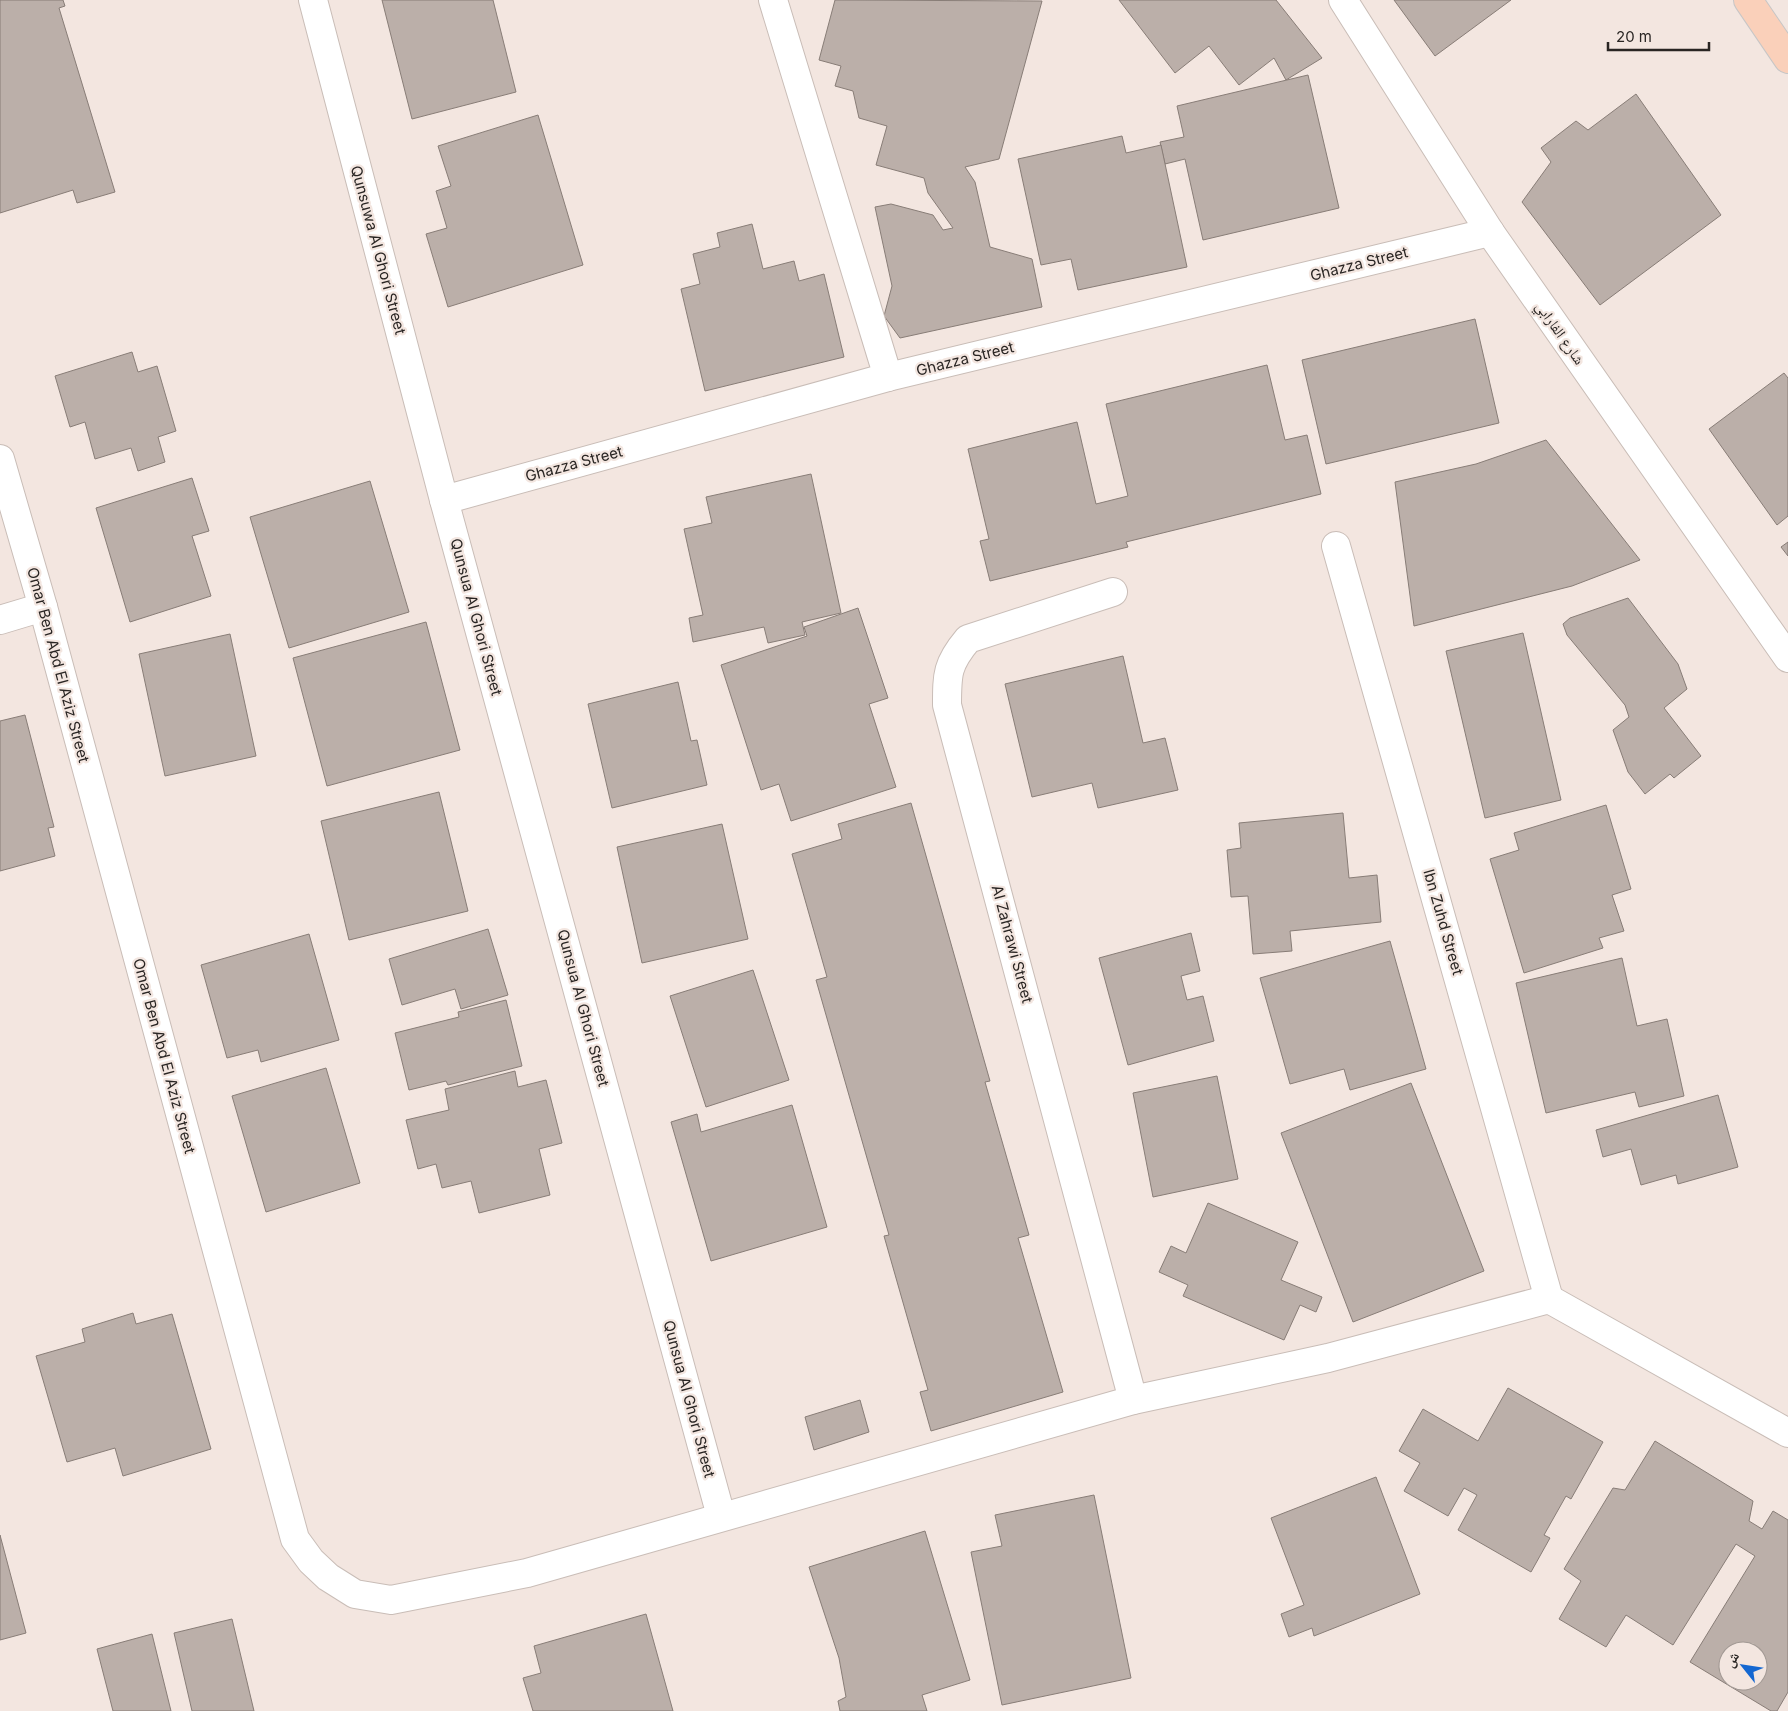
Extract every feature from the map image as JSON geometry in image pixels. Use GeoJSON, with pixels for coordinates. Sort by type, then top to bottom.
{"type":"FeatureCollection","features":[{"type":"Feature","properties":{"kind":"main road"},"geometry":{"type":"LineString","coordinates":[[1748,0],[1788,59]]}},
{"type":"Feature","properties":{"kind":"street","name":"Qunsuwa Al Ghori Street"},"geometry":{"type":"LineString","coordinates":[[313,0],[444,500]]}},
{"type":"Feature","properties":{"kind":"street"},"geometry":{"type":"LineString","coordinates":[[773,0],[888,377]]}},
{"type":"Feature","properties":{"kind":"street","name":"شارع الفارابي"},"geometry":{"type":"LineString","coordinates":[[1343,0],[1490,232],[1788,658]]}},
{"type":"Feature","properties":{"kind":"street","name":"Ghazza Street"},"geometry":{"type":"LineString","coordinates":[[444,500],[888,377],[1490,232]]}},
{"type":"Feature","properties":{"kind":"street","name":"Omar Ben Abd El Aziz Street"},"geometry":{"type":"LineString","coordinates":[[0,459],[43,607],[295,1539],[311,1561],[328,1577],[356,1594],[391,1600],[527,1573],[721,1516]]}},
{"type":"Feature","properties":{"kind":"street","name":"Qunsua Al Ghori Street"},"geometry":{"type":"LineString","coordinates":[[444,500],[721,1516]]}},
{"type":"Feature","properties":{"kind":"street","name":"Ibn Zuhd Street"},"geometry":{"type":"LineString","coordinates":[[1336,546],[1549,1299]]}},
{"type":"Feature","properties":{"kind":"street","name":"Al Zahrawi Street"},"geometry":{"type":"LineString","coordinates":[[1113,592],[968,640],[953,657],[947,678],[947,705],[1133,1400]]}},
{"type":"Feature","properties":{"kind":"street"},"geometry":{"type":"LineString","coordinates":[[0,620],[43,607]]}},
{"type":"Feature","properties":{"kind":"street"},"geometry":{"type":"LineString","coordinates":[[721,1516],[1133,1400],[1328,1358],[1549,1299],[1788,1433]]}},
{"type":"Feature","properties":{"kind":"building"},"geometry":{"type":"Polygon","coordinates":[[[0,0],[63,0],[65,6],[59,8],[115,192],[77,203],[73,190],[0,213],[0,0]]]}},
{"type":"Feature","properties":{"kind":"building"},"geometry":{"type":"Polygon","coordinates":[[[382,0],[493,0],[516,92],[412,119],[382,0]]]}},
{"type":"Feature","properties":{"kind":"building"},"geometry":{"type":"Polygon","coordinates":[[[835,0],[1042,1],[999,159],[965,167],[975,182],[990,247],[1032,259],[1042,307],[900,338],[884,316],[892,286],[875,207],[891,204],[933,215],[943,230],[953,228],[928,193],[924,178],[876,165],[887,126],[859,118],[853,91],[835,86],[841,66],[819,60],[835,0]]]}},
{"type":"Feature","properties":{"kind":"building"},"geometry":{"type":"Polygon","coordinates":[[[1119,0],[1276,0],[1322,58],[1286,80],[1274,58],[1239,85],[1209,46],[1175,73],[1119,0]]]}},
{"type":"Feature","properties":{"kind":"building"},"geometry":{"type":"Polygon","coordinates":[[[1394,0],[1511,0],[1435,56],[1394,0]]]}},
{"type":"Feature","properties":{"kind":"building"},"geometry":{"type":"Polygon","coordinates":[[[1308,75],[1339,208],[1203,240],[1185,159],[1165,164],[1160,142],[1184,137],[1177,106],[1308,75]]]}},
{"type":"Feature","properties":{"kind":"building"},"geometry":{"type":"Polygon","coordinates":[[[1636,94],[1721,215],[1600,305],[1522,202],[1551,162],[1541,148],[1576,121],[1588,130],[1636,94]]]}},
{"type":"Feature","properties":{"kind":"building"},"geometry":{"type":"Polygon","coordinates":[[[538,115],[583,265],[448,307],[426,234],[447,228],[436,191],[451,186],[438,146],[538,115]]]}},
{"type":"Feature","properties":{"kind":"building"},"geometry":{"type":"Polygon","coordinates":[[[1122,136],[1126,153],[1161,145],[1187,267],[1078,290],[1071,259],[1041,265],[1018,159],[1122,136]]]}},
{"type":"Feature","properties":{"kind":"building"},"geometry":{"type":"Polygon","coordinates":[[[752,224],[763,269],[794,261],[799,281],[824,274],[844,357],[705,391],[681,289],[700,284],[693,254],[720,247],[717,233],[752,224]]]}},
{"type":"Feature","properties":{"kind":"building"},"geometry":{"type":"Polygon","coordinates":[[[1475,319],[1499,423],[1326,464],[1302,360],[1475,319]]]}},
{"type":"Feature","properties":{"kind":"building"},"geometry":{"type":"Polygon","coordinates":[[[132,352],[138,372],[157,366],[176,431],[158,437],[165,462],[138,471],[131,448],[95,459],[85,422],[70,427],[55,376],[132,352]]]}},
{"type":"Feature","properties":{"kind":"building"},"geometry":{"type":"Polygon","coordinates":[[[1267,365],[1285,440],[1307,435],[1321,494],[1126,542],[1128,547],[990,581],[980,541],[989,539],[968,449],[1077,422],[1096,504],[1128,496],[1106,404],[1267,365]]]}},
{"type":"Feature","properties":{"kind":"building"},"geometry":{"type":"Polygon","coordinates":[[[1784,373],[1788,378],[1788,516],[1777,525],[1709,429],[1784,373]]]}},
{"type":"Feature","properties":{"kind":"building"},"geometry":{"type":"Polygon","coordinates":[[[1546,440],[1640,560],[1572,586],[1414,626],[1395,482],[1476,464],[1546,440]]]}},
{"type":"Feature","properties":{"kind":"building"},"geometry":{"type":"Polygon","coordinates":[[[811,474],[841,613],[802,622],[805,635],[768,643],[764,627],[693,642],[689,618],[703,615],[684,529],[712,523],[706,497],[811,474]]]}},
{"type":"Feature","properties":{"kind":"building"},"geometry":{"type":"Polygon","coordinates":[[[192,478],[209,531],[192,536],[211,596],[130,622],[96,508],[192,478]]]}},
{"type":"Feature","properties":{"kind":"building"},"geometry":{"type":"Polygon","coordinates":[[[370,481],[409,612],[289,648],[250,517],[370,481]]]}},
{"type":"Feature","properties":{"kind":"building"},"geometry":{"type":"Polygon","coordinates":[[[1788,542],[1788,556],[1781,547],[1788,542]]]}},
{"type":"Feature","properties":{"kind":"building"},"geometry":{"type":"Polygon","coordinates":[[[1628,598],[1678,664],[1687,689],[1664,708],[1701,756],[1674,778],[1670,774],[1645,794],[1628,772],[1613,730],[1629,717],[1625,705],[1567,635],[1563,624],[1570,618],[1628,598]]]}},
{"type":"Feature","properties":{"kind":"building"},"geometry":{"type":"Polygon","coordinates":[[[858,608],[888,698],[869,704],[896,787],[791,821],[779,784],[761,790],[721,665],[807,636],[804,627],[858,608]]]}},
{"type":"Feature","properties":{"kind":"building"},"geometry":{"type":"Polygon","coordinates":[[[426,622],[460,750],[327,786],[293,658],[426,622]]]}},
{"type":"Feature","properties":{"kind":"building"},"geometry":{"type":"Polygon","coordinates":[[[1523,633],[1561,800],[1485,818],[1446,651],[1523,633]]]}},
{"type":"Feature","properties":{"kind":"building"},"geometry":{"type":"Polygon","coordinates":[[[230,634],[256,756],[165,776],[139,654],[230,634]]]}},
{"type":"Feature","properties":{"kind":"building"},"geometry":{"type":"Polygon","coordinates":[[[1123,656],[1143,743],[1165,738],[1178,790],[1098,808],[1092,783],[1032,797],[1005,684],[1123,656]]]}},
{"type":"Feature","properties":{"kind":"building"},"geometry":{"type":"Polygon","coordinates":[[[678,682],[691,741],[697,740],[707,785],[612,808],[588,704],[678,682]]]}},
{"type":"Feature","properties":{"kind":"building"},"geometry":{"type":"Polygon","coordinates":[[[25,715],[54,827],[48,828],[55,856],[0,871],[0,721],[25,715]]]}},
{"type":"Feature","properties":{"kind":"building"},"geometry":{"type":"Polygon","coordinates":[[[439,792],[468,911],[349,940],[321,821],[439,792]]]}},
{"type":"Feature","properties":{"kind":"building"},"geometry":{"type":"Polygon","coordinates":[[[911,803],[990,1081],[985,1082],[1029,1235],[1018,1238],[1063,1392],[931,1431],[920,1392],[928,1390],[884,1236],[889,1235],[816,980],[827,977],[792,854],[842,839],[838,824],[911,803]]]}},
{"type":"Feature","properties":{"kind":"building"},"geometry":{"type":"Polygon","coordinates":[[[1606,805],[1631,889],[1612,895],[1624,931],[1599,938],[1603,948],[1524,973],[1490,859],[1519,850],[1514,833],[1606,805]]]}},
{"type":"Feature","properties":{"kind":"building"},"geometry":{"type":"Polygon","coordinates":[[[1343,813],[1349,878],[1377,875],[1381,922],[1290,931],[1292,951],[1253,954],[1248,896],[1231,897],[1227,850],[1241,848],[1239,823],[1343,813]]]}},
{"type":"Feature","properties":{"kind":"building"},"geometry":{"type":"Polygon","coordinates":[[[722,824],[748,939],[642,963],[617,847],[722,824]]]}},
{"type":"Feature","properties":{"kind":"building"},"geometry":{"type":"Polygon","coordinates":[[[488,929],[508,995],[461,1009],[455,989],[402,1005],[389,959],[488,929]]]}},
{"type":"Feature","properties":{"kind":"building"},"geometry":{"type":"Polygon","coordinates":[[[1191,933],[1200,971],[1181,976],[1187,1000],[1203,996],[1214,1041],[1128,1065],[1099,958],[1191,933]]]}},
{"type":"Feature","properties":{"kind":"building"},"geometry":{"type":"Polygon","coordinates":[[[309,934],[339,1040],[261,1062],[258,1050],[227,1058],[201,965],[309,934]]]}},
{"type":"Feature","properties":{"kind":"building"},"geometry":{"type":"Polygon","coordinates":[[[1390,941],[1426,1069],[1350,1090],[1344,1069],[1290,1084],[1260,978],[1390,941]]]}},
{"type":"Feature","properties":{"kind":"building"},"geometry":{"type":"Polygon","coordinates":[[[1622,958],[1637,1026],[1667,1019],[1684,1096],[1639,1107],[1635,1092],[1546,1113],[1516,983],[1622,958]]]}},
{"type":"Feature","properties":{"kind":"building"},"geometry":{"type":"Polygon","coordinates":[[[753,970],[789,1080],[706,1107],[670,996],[753,970]]]}},
{"type":"Feature","properties":{"kind":"building"},"geometry":{"type":"Polygon","coordinates":[[[506,1000],[522,1066],[448,1085],[446,1081],[409,1090],[395,1033],[459,1017],[458,1012],[506,1000]]]}},
{"type":"Feature","properties":{"kind":"building"},"geometry":{"type":"Polygon","coordinates":[[[326,1068],[360,1183],[266,1212],[232,1096],[326,1068]]]}},
{"type":"Feature","properties":{"kind":"building"},"geometry":{"type":"Polygon","coordinates":[[[515,1071],[518,1087],[546,1080],[562,1143],[539,1149],[550,1195],[479,1213],[471,1181],[442,1188],[436,1164],[418,1169],[406,1120],[449,1110],[445,1089],[515,1071]]]}},
{"type":"Feature","properties":{"kind":"building"},"geometry":{"type":"Polygon","coordinates":[[[1217,1076],[1238,1179],[1153,1197],[1133,1093],[1217,1076]]]}},
{"type":"Feature","properties":{"kind":"building"},"geometry":{"type":"Polygon","coordinates":[[[1411,1083],[1484,1271],[1353,1322],[1281,1133],[1411,1083]]]}},
{"type":"Feature","properties":{"kind":"building"},"geometry":{"type":"Polygon","coordinates":[[[1718,1095],[1738,1167],[1678,1184],[1676,1175],[1641,1185],[1631,1149],[1603,1157],[1596,1130],[1718,1095]]]}},
{"type":"Feature","properties":{"kind":"building"},"geometry":{"type":"Polygon","coordinates":[[[792,1105],[827,1227],[711,1261],[671,1122],[697,1114],[701,1132],[792,1105]]]}},
{"type":"Feature","properties":{"kind":"building"},"geometry":{"type":"Polygon","coordinates":[[[1208,1203],[1298,1242],[1281,1280],[1322,1297],[1316,1312],[1300,1305],[1284,1340],[1183,1296],[1188,1285],[1159,1272],[1171,1246],[1186,1253],[1208,1203]]]}},
{"type":"Feature","properties":{"kind":"building"},"geometry":{"type":"Polygon","coordinates":[[[133,1313],[136,1324],[172,1314],[211,1449],[123,1476],[115,1448],[67,1462],[36,1356],[85,1342],[82,1329],[133,1313]]]}},
{"type":"Feature","properties":{"kind":"building"},"geometry":{"type":"Polygon","coordinates":[[[1508,1388],[1603,1442],[1571,1499],[1566,1496],[1544,1535],[1550,1538],[1531,1572],[1458,1530],[1477,1495],[1464,1488],[1448,1516],[1404,1491],[1420,1463],[1399,1451],[1423,1409],[1478,1441],[1508,1388]]]}},
{"type":"Feature","properties":{"kind":"building"},"geometry":{"type":"Polygon","coordinates":[[[860,1400],[869,1432],[814,1450],[805,1417],[860,1400]]]}},
{"type":"Feature","properties":{"kind":"building"},"geometry":{"type":"Polygon","coordinates":[[[1655,1441],[1753,1501],[1749,1521],[1762,1529],[1773,1511],[1788,1520],[1788,1692],[1777,1711],[1771,1711],[1738,1691],[1768,1691],[1768,1641],[1718,1641],[1718,1679],[1690,1662],[1755,1556],[1736,1544],[1673,1645],[1626,1615],[1606,1647],[1559,1619],[1581,1581],[1564,1569],[1613,1488],[1625,1490],[1655,1441]]]}},
{"type":"Feature","properties":{"kind":"building"},"geometry":{"type":"Polygon","coordinates":[[[1376,1477],[1420,1594],[1314,1636],[1312,1628],[1289,1637],[1281,1614],[1304,1605],[1271,1518],[1376,1477]]]}},
{"type":"Feature","properties":{"kind":"building"},"geometry":{"type":"Polygon","coordinates":[[[1094,1495],[1131,1678],[1002,1705],[971,1552],[1002,1546],[995,1515],[1094,1495]]]}},
{"type":"Feature","properties":{"kind":"building"},"geometry":{"type":"Polygon","coordinates":[[[925,1531],[970,1680],[922,1695],[927,1711],[840,1711],[838,1701],[846,1697],[839,1658],[809,1567],[925,1531]]]}},
{"type":"Feature","properties":{"kind":"building"},"geometry":{"type":"Polygon","coordinates":[[[0,1535],[26,1633],[0,1640],[0,1535]]]}},
{"type":"Feature","properties":{"kind":"building"},"geometry":{"type":"Polygon","coordinates":[[[646,1614],[673,1711],[533,1711],[523,1678],[541,1673],[534,1646],[646,1614]]]}},
{"type":"Feature","properties":{"kind":"building"},"geometry":{"type":"Polygon","coordinates":[[[232,1619],[254,1711],[192,1711],[174,1633],[232,1619]]]}},
{"type":"Feature","properties":{"kind":"building"},"geometry":{"type":"Polygon","coordinates":[[[152,1634],[171,1711],[113,1711],[97,1649],[152,1634]]]}}]}
